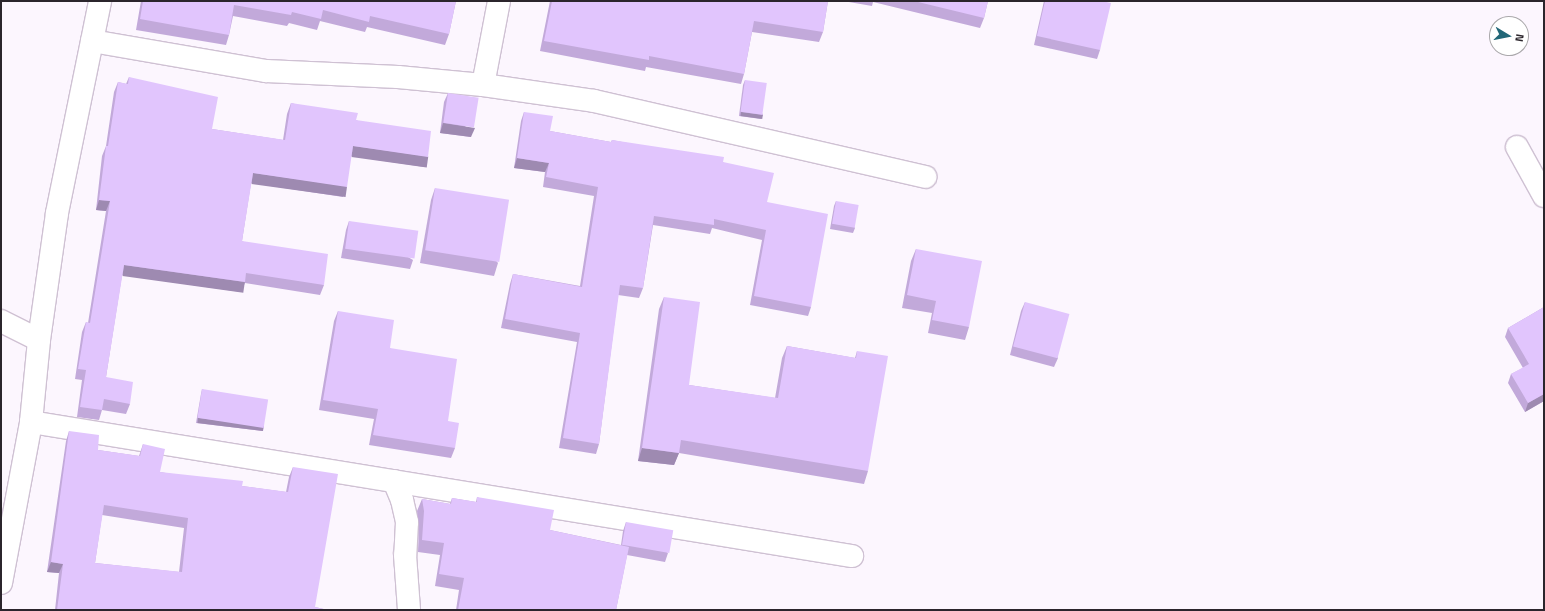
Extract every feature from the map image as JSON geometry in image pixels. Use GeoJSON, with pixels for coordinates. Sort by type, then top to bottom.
{"type":"FeatureCollection","features":[{"type":"Feature","properties":{"kind":"street"},"geometry":{"type":"LineString","coordinates":[[1,583],[31,422],[39,340],[57,213],[100,1]]}},
{"type":"Feature","properties":{"kind":"street"},"geometry":{"type":"LineString","coordinates":[[484,85],[499,1]]}},
{"type":"Feature","properties":{"kind":"street"},"geometry":{"type":"LineString","coordinates":[[92,41],[266,71],[398,77],[484,85],[594,101],[925,177]]}},
{"type":"Feature","properties":{"kind":"street"},"geometry":{"type":"LineString","coordinates":[[1517,147],[1544,196]]}},
{"type":"Feature","properties":{"kind":"street"},"geometry":{"type":"LineString","coordinates":[[1,321],[39,340]]}},
{"type":"Feature","properties":{"kind":"street"},"geometry":{"type":"LineString","coordinates":[[31,422],[394,480],[852,556]]}},
{"type":"Feature","properties":{"kind":"street"},"geometry":{"type":"LineString","coordinates":[[394,480],[402,500],[407,522],[405,555],[409,610]]}},
{"type":"Feature","properties":{"kind":"building"},"geometry":{"type":"Polygon","coordinates":[[[143,1],[456,1],[449,34],[370,16],[369,22],[323,10],[321,19],[292,12],[291,15],[234,5],[229,35],[140,19],[143,1]]]}},
{"type":"Feature","properties":{"kind":"building"},"geometry":{"type":"Polygon","coordinates":[[[552,1],[828,1],[823,32],[754,21],[744,74],[649,56],[649,60],[544,41],[552,1]]]}},
{"type":"Feature","properties":{"kind":"building"},"geometry":{"type":"Polygon","coordinates":[[[914,1],[988,1],[984,18],[914,1]]]}},
{"type":"Feature","properties":{"kind":"building"},"geometry":{"type":"Polygon","coordinates":[[[1045,1],[1102,1],[1111,3],[1100,50],[1037,36],[1045,1]]]}},
{"type":"Feature","properties":{"kind":"building"},"geometry":{"type":"Polygon","coordinates":[[[129,77],[218,97],[212,129],[285,140],[291,103],[358,113],[356,120],[431,131],[428,157],[353,146],[347,187],[253,173],[242,241],[328,254],[324,285],[246,273],[245,282],[124,265],[106,377],[133,382],[130,404],[104,399],[102,410],[80,407],[86,370],[78,369],[86,322],[90,323],[110,201],[99,200],[106,146],[108,146],[118,82],[128,84],[129,77]]]}},
{"type":"Feature","properties":{"kind":"building"},"geometry":{"type":"Polygon","coordinates":[[[745,80],[767,83],[762,115],[741,112],[745,80]]]}},
{"type":"Feature","properties":{"kind":"building"},"geometry":{"type":"Polygon","coordinates":[[[448,93],[479,98],[474,127],[443,123],[448,93]]]}},
{"type":"Feature","properties":{"kind":"building"},"geometry":{"type":"Polygon","coordinates":[[[524,112],[553,116],[550,131],[611,142],[612,140],[724,157],[723,162],[774,173],[767,202],[828,214],[811,307],[754,296],[766,230],[714,219],[714,225],[654,216],[643,288],[620,285],[599,444],[563,438],[580,333],[505,319],[513,274],[582,287],[598,187],[546,177],[549,163],[517,158],[524,112]]]}},
{"type":"Feature","properties":{"kind":"building"},"geometry":{"type":"Polygon","coordinates":[[[435,188],[509,200],[499,262],[425,250],[435,188]]]}},
{"type":"Feature","properties":{"kind":"building"},"geometry":{"type":"Polygon","coordinates":[[[836,201],[859,205],[855,228],[832,224],[836,201]]]}},
{"type":"Feature","properties":{"kind":"building"},"geometry":{"type":"Polygon","coordinates":[[[349,221],[418,231],[414,258],[345,249],[349,221]]]}},
{"type":"Feature","properties":{"kind":"building"},"geometry":{"type":"Polygon","coordinates":[[[916,249],[982,261],[969,327],[932,320],[936,301],[907,295],[916,249]]]}},
{"type":"Feature","properties":{"kind":"building"},"geometry":{"type":"Polygon","coordinates":[[[664,297],[700,302],[689,385],[778,398],[787,346],[856,358],[857,351],[888,356],[868,471],[681,440],[679,453],[642,448],[664,297]]]}},
{"type":"Feature","properties":{"kind":"building"},"geometry":{"type":"Polygon","coordinates":[[[1025,302],[1069,314],[1058,358],[1013,346],[1025,302]]]}},
{"type":"Feature","properties":{"kind":"building"},"geometry":{"type":"Polygon","coordinates":[[[1544,307],[1544,394],[1528,403],[1511,374],[1529,364],[1508,328],[1544,307]]]}},
{"type":"Feature","properties":{"kind":"building"},"geometry":{"type":"Polygon","coordinates":[[[338,311],[394,320],[390,348],[457,359],[448,421],[459,423],[455,448],[373,435],[378,409],[323,400],[338,311]]]}},
{"type":"Feature","properties":{"kind":"building"},"geometry":{"type":"Polygon","coordinates":[[[202,389],[268,399],[264,428],[197,418],[202,389]]]}},
{"type":"Feature","properties":{"kind":"building"},"geometry":{"type":"Polygon","coordinates":[[[69,431],[99,435],[98,450],[140,456],[143,444],[165,449],[160,472],[243,481],[242,486],[288,492],[293,467],[338,474],[315,607],[328,610],[57,610],[63,564],[51,562],[69,431]],[[104,505],[95,563],[182,572],[188,518],[104,505]]]}},
{"type":"Feature","properties":{"kind":"building"},"geometry":{"type":"Polygon","coordinates":[[[477,497],[554,510],[550,530],[629,547],[616,610],[458,610],[464,578],[439,574],[444,543],[422,540],[424,511],[422,499],[451,504],[452,498],[477,502],[477,497]]]}},
{"type":"Feature","properties":{"kind":"building"},"geometry":{"type":"Polygon","coordinates":[[[626,522],[673,530],[669,553],[622,545],[626,522]]]}}]}
